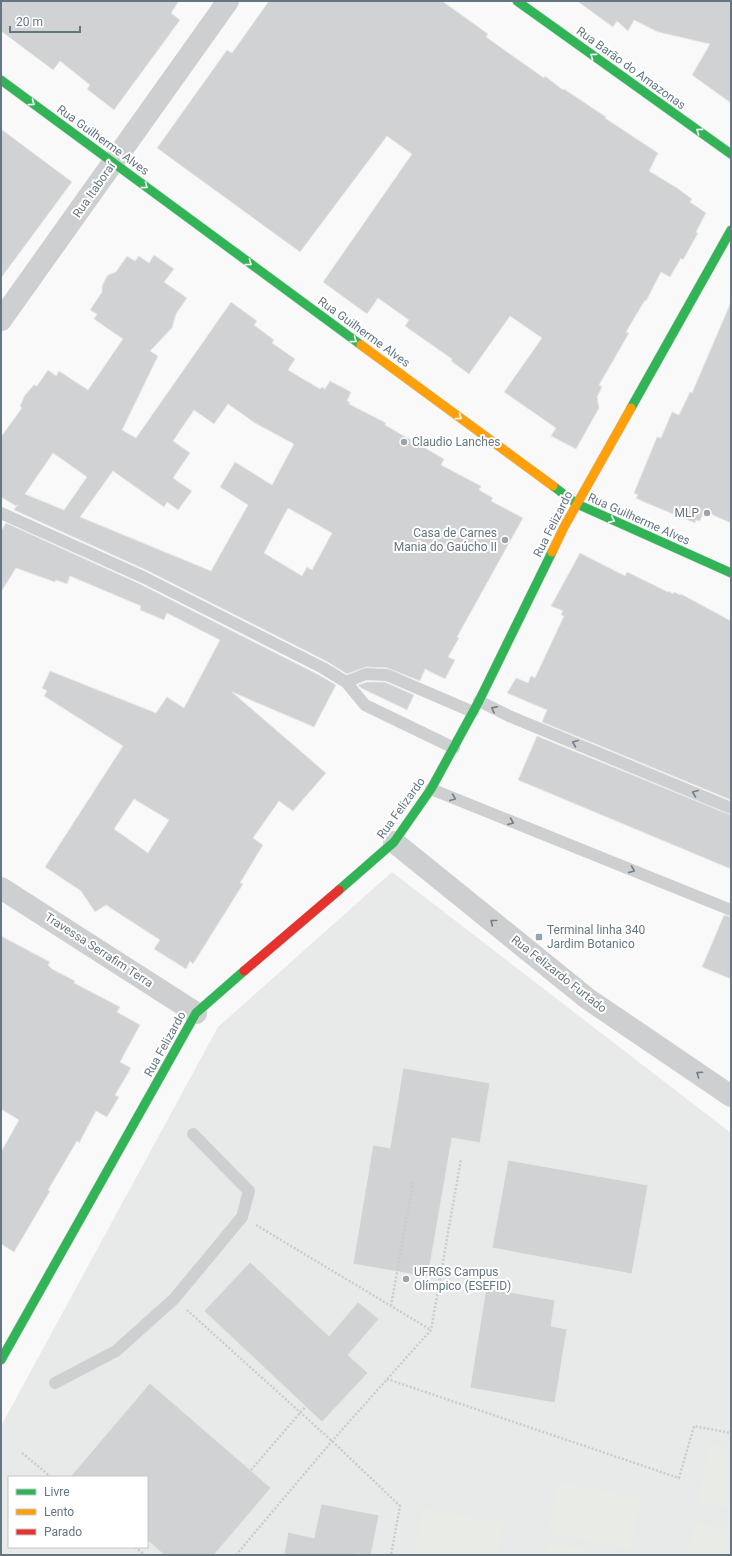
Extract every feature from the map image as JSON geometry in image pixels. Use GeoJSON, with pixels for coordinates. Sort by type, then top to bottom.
{"type":"FeatureCollection","features":[{"type":"Feature","properties":{"kind":"main road","name":"Rua Barão do Amazonas"},"geometry":{"type":"LineString","coordinates":[[517,1],[731,154]]}},
{"type":"Feature","properties":{"kind":"main road","name":"Rua Guilherme Alves"},"geometry":{"type":"LineString","coordinates":[[1,80],[576,504],[731,573]]}},
{"type":"Feature","properties":{"kind":"main road","name":"Rua Felizardo"},"geometry":{"type":"LineString","coordinates":[[1,1360],[196,1013],[394,842],[431,789],[479,701],[576,504],[731,230]]}},
{"type":"Feature","properties":{"kind":"street","name":"Rua Itaboraí"},"geometry":{"type":"LineString","coordinates":[[1,320],[228,1]]}},
{"type":"Feature","properties":{"kind":"street","name":"Rua Felizardo Furtado"},"geometry":{"type":"LineString","coordinates":[[394,842],[588,999],[731,1096]]}},
{"type":"Feature","properties":{"kind":"street","name":"Travessa Serrafim Terra"},"geometry":{"type":"LineString","coordinates":[[1,888],[196,1013]]}},
{"type":"Feature","properties":{"kind":"lane"},"geometry":{"type":"LineString","coordinates":[[1,513],[143,577],[323,668],[346,682],[365,704],[454,748]]}},
{"type":"Feature","properties":{"kind":"lane"},"geometry":{"type":"LineString","coordinates":[[346,682],[366,674],[387,675],[473,712]]}},
{"type":"Feature","properties":{"kind":"lane"},"geometry":{"type":"LineString","coordinates":[[479,701],[517,719],[731,808]]}},
{"type":"Feature","properties":{"kind":"lane"},"geometry":{"type":"LineString","coordinates":[[431,789],[731,910]]}},
{"type":"Feature","properties":{"kind":"lane"},"geometry":{"type":"LineString","coordinates":[[55,1383],[116,1351],[174,1299],[242,1217],[250,1191],[193,1134]]}},
{"type":"Feature","properties":{"kind":"path"},"geometry":{"type":"LineString","coordinates":[[236,1555],[332,1441],[431,1330],[461,1159]]}},
{"type":"Feature","properties":{"kind":"path"},"geometry":{"type":"LineString","coordinates":[[391,1306],[413,1182]]}},
{"type":"Feature","properties":{"kind":"path"},"geometry":{"type":"LineString","coordinates":[[242,1217],[431,1330]]}},
{"type":"Feature","properties":{"kind":"path"},"geometry":{"type":"LineString","coordinates":[[174,1299],[332,1441],[400,1506],[391,1555]]}},
{"type":"Feature","properties":{"kind":"path"},"geometry":{"type":"LineString","coordinates":[[387,1379],[679,1478],[694,1426],[731,1433]]}},
{"type":"Feature","properties":{"kind":"path"},"geometry":{"type":"LineString","coordinates":[[251,1470],[306,1406]]}},
{"type":"Feature","properties":{"kind":"path"},"geometry":{"type":"LineString","coordinates":[[22,1453],[50,1476]]}},
{"type":"Feature","properties":{"kind":"path"},"geometry":{"type":"LineString","coordinates":[[136,1548],[145,1555]]}},
{"type":"Feature","properties":{"kind":"shaded area","name":"UFRGS Campus Olímpico (ESEFID)"},"geometry":{"type":"Polygon","coordinates":[[[392,872],[731,1133],[731,1555],[1,1555],[1,1426],[218,1027],[392,872]]]}},
{"type":"Feature","properties":{"kind":"shaded area"},"geometry":{"type":"Polygon","coordinates":[[[710,1443],[731,1447],[731,1509],[698,1503],[710,1443]]]}},
{"type":"Feature","properties":{"kind":"shaded area"},"geometry":{"type":"Polygon","coordinates":[[[558,1481],[641,1498],[631,1550],[547,1533],[558,1481]]]}},
{"type":"Feature","properties":{"kind":"shaded area"},"geometry":{"type":"Polygon","coordinates":[[[422,1508],[504,1522],[498,1555],[414,1555],[422,1508]]]}},
{"type":"Feature","properties":{"kind":"shaded area"},"geometry":{"type":"Polygon","coordinates":[[[694,1522],[731,1529],[731,1555],[688,1555],[694,1522]]]}},
{"type":"Feature","properties":{"kind":"shaded area"},"geometry":{"type":"Polygon","coordinates":[[[547,1542],[620,1555],[545,1555],[547,1542]]]}},
{"type":"Feature","properties":{"kind":"building"},"geometry":{"type":"Polygon","coordinates":[[[1,1],[179,1],[171,13],[180,20],[114,110],[87,89],[90,85],[60,61],[53,70],[1,31],[1,1]]]}},
{"type":"Feature","properties":{"kind":"building"},"geometry":{"type":"Polygon","coordinates":[[[269,1],[442,1],[488,34],[486,37],[544,78],[545,76],[563,90],[564,89],[658,153],[649,171],[692,199],[690,202],[706,213],[696,232],[698,233],[683,260],[681,258],[670,277],[661,272],[646,301],[645,300],[626,332],[629,333],[599,385],[602,387],[597,397],[599,408],[576,449],[551,436],[556,428],[504,392],[542,338],[510,316],[469,374],[451,361],[452,359],[405,326],[409,320],[378,298],[367,314],[323,282],[412,154],[387,136],[300,252],[157,148],[227,50],[232,53],[269,1]]]}},
{"type":"Feature","properties":{"kind":"building"},"geometry":{"type":"Polygon","coordinates":[[[577,1],[731,1],[731,103],[692,75],[710,44],[658,32],[634,20],[628,31],[617,21],[613,27],[577,1]]]}},
{"type":"Feature","properties":{"kind":"building"},"geometry":{"type":"Polygon","coordinates":[[[1,129],[72,182],[1,278],[1,129]]]}},
{"type":"Feature","properties":{"kind":"building"},"geometry":{"type":"Polygon","coordinates":[[[154,255],[174,269],[164,282],[187,298],[176,314],[172,328],[150,351],[158,356],[122,430],[136,438],[231,302],[257,321],[254,325],[274,340],[272,343],[295,359],[288,370],[320,389],[322,387],[325,389],[330,381],[351,392],[347,401],[350,402],[349,404],[386,423],[385,425],[444,459],[441,465],[481,486],[479,490],[493,498],[491,501],[523,518],[457,637],[459,638],[448,657],[455,660],[445,679],[425,669],[420,681],[387,668],[366,667],[347,674],[326,661],[146,570],[14,510],[18,504],[16,506],[1,497],[1,437],[22,408],[20,406],[25,395],[34,385],[37,386],[48,370],[56,376],[59,371],[88,390],[123,339],[94,319],[97,314],[90,310],[102,292],[102,286],[108,275],[116,272],[127,256],[135,261],[139,256],[149,263],[154,255]],[[228,404],[214,424],[194,410],[173,441],[190,453],[173,478],[192,491],[178,510],[167,502],[164,507],[113,471],[80,517],[211,571],[248,505],[220,487],[235,462],[272,485],[294,444],[255,423],[228,404]],[[53,453],[25,494],[64,510],[87,477],[53,453]],[[288,508],[264,553],[302,576],[307,567],[312,570],[332,533],[288,508]]]}},
{"type":"Feature","properties":{"kind":"building"},"geometry":{"type":"Polygon","coordinates":[[[731,302],[731,523],[704,511],[700,521],[696,520],[695,523],[644,502],[636,498],[638,495],[634,493],[657,437],[661,438],[672,412],[679,415],[690,392],[692,393],[731,302]]]}},
{"type":"Feature","properties":{"kind":"building"},"geometry":{"type":"Polygon","coordinates":[[[6,523],[140,584],[336,685],[314,727],[232,692],[326,773],[293,811],[279,801],[253,838],[263,845],[240,883],[243,884],[193,964],[190,961],[186,969],[154,949],[160,940],[106,905],[95,912],[81,891],[45,867],[123,746],[44,696],[47,691],[42,688],[50,671],[156,713],[167,697],[184,708],[220,640],[167,613],[164,620],[140,610],[141,606],[70,576],[67,584],[56,580],[55,582],[16,568],[1,592],[1,531],[6,523]],[[134,799],[114,829],[148,853],[169,820],[134,799]]]}},
{"type":"Feature","properties":{"kind":"building"},"geometry":{"type":"Polygon","coordinates":[[[580,553],[625,576],[627,572],[668,592],[669,591],[673,594],[674,592],[680,595],[681,594],[731,621],[731,800],[542,722],[547,710],[507,693],[516,678],[528,683],[531,676],[535,678],[564,616],[561,615],[563,611],[551,606],[580,553]]]}},
{"type":"Feature","properties":{"kind":"building"},"geometry":{"type":"Polygon","coordinates":[[[367,682],[385,682],[414,695],[407,710],[361,688],[358,685],[367,682]]]}},
{"type":"Feature","properties":{"kind":"building"},"geometry":{"type":"Polygon","coordinates":[[[537,736],[731,815],[731,869],[518,780],[537,736]]]}},
{"type":"Feature","properties":{"kind":"building"},"geometry":{"type":"Polygon","coordinates":[[[724,915],[731,917],[731,979],[702,967],[724,915]]]}},
{"type":"Feature","properties":{"kind":"building"},"geometry":{"type":"Polygon","coordinates":[[[1,936],[50,962],[48,965],[52,969],[75,981],[74,983],[120,1007],[117,1012],[140,1025],[120,1062],[131,1068],[115,1095],[119,1097],[107,1117],[96,1111],[79,1143],[77,1141],[48,1190],[50,1191],[14,1252],[1,1244],[1,1152],[19,1120],[1,1109],[1,936]]]}},
{"type":"Feature","properties":{"kind":"building"},"geometry":{"type":"Polygon","coordinates":[[[403,1068],[490,1083],[480,1143],[452,1138],[428,1277],[353,1264],[373,1145],[390,1148],[403,1068]]]}},
{"type":"Feature","properties":{"kind":"building"},"geometry":{"type":"Polygon","coordinates":[[[508,1160],[648,1185],[632,1274],[492,1248],[508,1160]]]}},
{"type":"Feature","properties":{"kind":"building"},"geometry":{"type":"Polygon","coordinates":[[[250,1262],[329,1336],[358,1302],[379,1319],[348,1355],[368,1373],[322,1422],[204,1311],[250,1262]]]}},
{"type":"Feature","properties":{"kind":"building"},"geometry":{"type":"Polygon","coordinates":[[[486,1288],[555,1300],[551,1326],[567,1329],[555,1403],[470,1388],[486,1288]]]}},
{"type":"Feature","properties":{"kind":"building"},"geometry":{"type":"Polygon","coordinates":[[[150,1383],[271,1488],[214,1555],[164,1555],[148,1541],[148,1476],[71,1476],[150,1383]]]}},
{"type":"Feature","properties":{"kind":"building"},"geometry":{"type":"Polygon","coordinates":[[[321,1504],[379,1515],[371,1555],[284,1555],[288,1532],[314,1538],[321,1504]]]}},
{"type":"Feature","properties":{"kind":"traffic: fast"},"geometry":{"type":"LineString","coordinates":[[517,1],[731,154]]}},
{"type":"Feature","properties":{"kind":"traffic: fast"},"geometry":{"type":"LineString","coordinates":[[1,80],[361,345]]}},
{"type":"Feature","properties":{"kind":"traffic: fast"},"geometry":{"type":"LineString","coordinates":[[631,408],[731,230]]}},
{"type":"Feature","properties":{"kind":"traffic: fast"},"geometry":{"type":"LineString","coordinates":[[553,486],[577,504],[731,573]]}},
{"type":"Feature","properties":{"kind":"traffic: fast"},"geometry":{"type":"LineString","coordinates":[[339,890],[394,842],[431,789],[479,701],[552,552]]}},
{"type":"Feature","properties":{"kind":"traffic: fast"},"geometry":{"type":"LineString","coordinates":[[1,1360],[196,1013],[244,971]]}},
{"type":"Feature","properties":{"kind":"traffic: slow"},"geometry":{"type":"LineString","coordinates":[[361,345],[553,486]]}},
{"type":"Feature","properties":{"kind":"traffic: slow"},"geometry":{"type":"LineString","coordinates":[[552,552],[564,527],[631,408]]}},
{"type":"Feature","properties":{"kind":"traffic: jam"},"geometry":{"type":"LineString","coordinates":[[244,971],[339,890]]}},
{"type":"Feature","properties":{"kind":"place","name":"Claudio Lanches"},"geometry":{"type":"Point","coordinates":[404,442]}},
{"type":"Feature","properties":{"kind":"place","name":"MLP"},"geometry":{"type":"Point","coordinates":[707,513]}},
{"type":"Feature","properties":{"kind":"place","name":"Casa de Carnes Mania do Gaúcho II"},"geometry":{"type":"Point","coordinates":[505,540]}},
{"type":"Feature","properties":{"kind":"place","name":"Terminal linha 340 Jardim Botanico"},"geometry":{"type":"Point","coordinates":[539,937]}},
{"type":"Feature","properties":{"kind":"place","name":"UFRGS Campus Olímpico (ESEFID)"},"geometry":{"type":"Point","coordinates":[406,1279]}}]}
